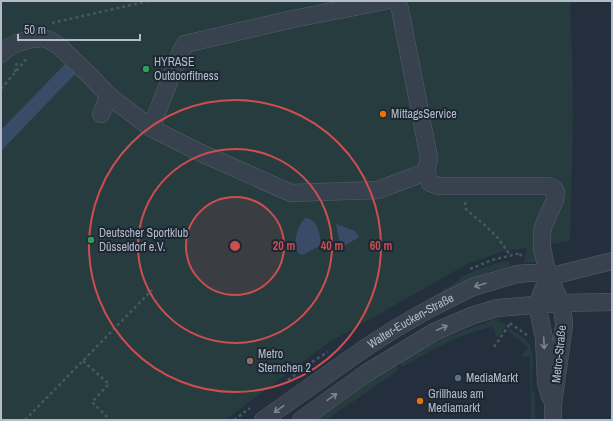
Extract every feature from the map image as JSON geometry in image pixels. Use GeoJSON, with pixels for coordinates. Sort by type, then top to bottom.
{"type":"FeatureCollection","features":[{"type":"Feature","properties":{"kind":"street"},"geometry":{"type":"LineString","coordinates":[[151,128],[181,51],[186,44],[293,19],[385,1]]}},
{"type":"Feature","properties":{"kind":"street"},"geometry":{"type":"LineString","coordinates":[[394,1],[400,9],[429,158],[426,172],[430,183],[439,186],[548,186],[553,188],[556,192],[556,200],[543,227],[542,247],[548,277],[561,303]]}},
{"type":"Feature","properties":{"kind":"street"},"geometry":{"type":"LineString","coordinates":[[1,54],[17,43],[42,38],[49,40],[59,46],[109,96],[151,128],[291,193],[378,190],[426,172]]}},
{"type":"Feature","properties":{"kind":"street"},"geometry":{"type":"LineString","coordinates":[[101,114],[109,96]]}},
{"type":"Feature","properties":{"kind":"street"},"geometry":{"type":"LineString","coordinates":[[548,277],[612,260]]}},
{"type":"Feature","properties":{"kind":"street","name":"Walter-Eucken-Straße"},"geometry":{"type":"LineString","coordinates":[[263,420],[368,346],[433,307],[472,287],[517,274],[529,273],[548,277]]}},
{"type":"Feature","properties":{"kind":"street"},"geometry":{"type":"LineString","coordinates":[[537,305],[548,277]]}},
{"type":"Feature","properties":{"kind":"street","name":"Walter-Eucken-Straße"},"geometry":{"type":"LineString","coordinates":[[301,420],[365,374],[434,332],[471,316],[497,308],[561,303],[612,302]]}},
{"type":"Feature","properties":{"kind":"street","name":"Metro-Straße"},"geometry":{"type":"LineString","coordinates":[[553,412],[564,325],[561,303]]}},
{"type":"Feature","properties":{"kind":"street","name":"Metro-Straße"},"geometry":{"type":"LineString","coordinates":[[537,305],[544,338],[546,383],[553,412]]}},
{"type":"Feature","properties":{"kind":"path"},"geometry":{"type":"LineString","coordinates":[[58,22],[149,1]]}},
{"type":"Feature","properties":{"kind":"path"},"geometry":{"type":"LineString","coordinates":[[1,89],[42,38]]}},
{"type":"Feature","properties":{"kind":"path"},"geometry":{"type":"LineString","coordinates":[[465,186],[466,209],[487,226],[510,255]]}},
{"type":"Feature","properties":{"kind":"path"},"geometry":{"type":"LineString","coordinates":[[25,420],[152,290]]}},
{"type":"Feature","properties":{"kind":"path"},"geometry":{"type":"LineString","coordinates":[[509,320],[510,324],[528,335]]}},
{"type":"Feature","properties":{"kind":"path"},"geometry":{"type":"LineString","coordinates":[[494,347],[510,324]]}},
{"type":"Feature","properties":{"kind":"path"},"geometry":{"type":"LineString","coordinates":[[83,361],[109,384],[92,402],[110,420]]}},
{"type":"Feature","properties":{"kind":"green space"},"geometry":{"type":"Polygon","coordinates":[[[1,1],[570,1],[573,119],[570,241],[534,247],[536,262],[524,263],[527,248],[501,252],[467,264],[328,343],[225,420],[1,420],[1,1]]]}},
{"type":"Feature","properties":{"kind":"green space"},"geometry":{"type":"Polygon","coordinates":[[[510,261],[510,265],[508,267],[475,278],[443,293],[441,291],[458,281],[461,277],[476,270],[510,261]]]}},
{"type":"Feature","properties":{"kind":"green space"},"geometry":{"type":"Polygon","coordinates":[[[496,319],[507,326],[498,338],[493,326],[462,336],[432,350],[402,367],[399,362],[443,338],[496,319]]]}},
{"type":"Feature","properties":{"kind":"green space"},"geometry":{"type":"Polygon","coordinates":[[[510,329],[525,338],[533,355],[532,387],[535,395],[535,420],[531,420],[530,356],[521,357],[528,347],[508,331],[510,329]]]}},
{"type":"Feature","properties":{"kind":"green space"},"geometry":{"type":"Polygon","coordinates":[[[395,365],[399,370],[326,420],[311,420],[351,392],[395,365]]]}},
{"type":"Feature","properties":{"kind":"water"},"geometry":{"type":"Polygon","coordinates":[[[67,62],[77,72],[1,151],[1,130],[67,62]]]}},
{"type":"Feature","properties":{"kind":"water"},"geometry":{"type":"Polygon","coordinates":[[[305,218],[316,224],[321,245],[303,255],[299,254],[297,250],[296,236],[305,218]]]}},
{"type":"Feature","properties":{"kind":"water"},"geometry":{"type":"Polygon","coordinates":[[[336,224],[355,231],[359,237],[341,248],[336,224]]]}},
{"type":"Feature","properties":{"kind":"place","name":"HYRASE Outdoorfitness"},"geometry":{"type":"Point","coordinates":[146,69]}},
{"type":"Feature","properties":{"kind":"place","name":"MittagsService"},"geometry":{"type":"Point","coordinates":[383,114]}},
{"type":"Feature","properties":{"kind":"place","name":"Deutscher Sportklub Düsseldorf e.V."},"geometry":{"type":"Point","coordinates":[91,240]}},
{"type":"Feature","properties":{"kind":"place","name":"Metro Sternchen 2"},"geometry":{"type":"Point","coordinates":[250,361]}},
{"type":"Feature","properties":{"kind":"place","name":"MediaMarkt"},"geometry":{"type":"Point","coordinates":[458,378]}},
{"type":"Feature","properties":{"kind":"place","name":"Grillhaus am Mediamarkt"},"geometry":{"type":"Point","coordinates":[420,401]}}]}
